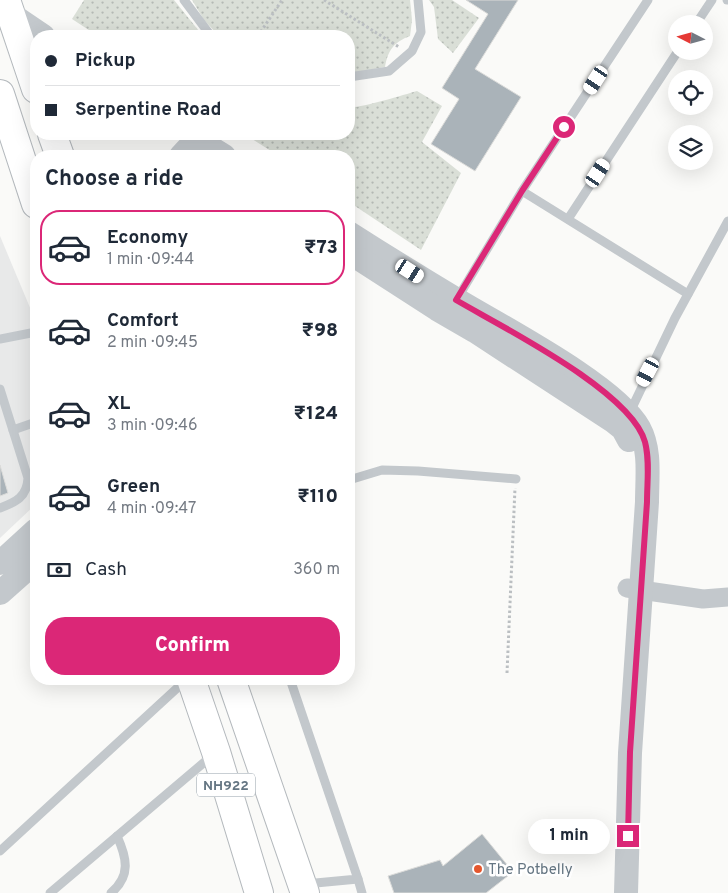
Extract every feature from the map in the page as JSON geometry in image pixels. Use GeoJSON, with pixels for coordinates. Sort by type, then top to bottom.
{"type":"FeatureCollection","features":[{"type":"Feature","properties":{"kind":"highway"},"geometry":{"type":"LineString","coordinates":[[7,6],[30,72]]}},
{"type":"Feature","properties":{"kind":"highway"},"geometry":{"type":"LineString","coordinates":[[0,94],[30,186]]}},
{"type":"Feature","properties":{"kind":"highway","name":"NH922"},"geometry":{"type":"LineString","coordinates":[[193,685],[216,752],[259,893]]}},
{"type":"Feature","properties":{"kind":"highway"},"geometry":{"type":"LineString","coordinates":[[233,685],[304,888]]}},
{"type":"Feature","properties":{"kind":"street"},"geometry":{"type":"LineString","coordinates":[[7,6],[36,30]]}},
{"type":"Feature","properties":{"kind":"street"},"geometry":{"type":"LineString","coordinates":[[189,140],[203,143],[214,150]]}},
{"type":"Feature","properties":{"kind":"street"},"geometry":{"type":"LineString","coordinates":[[355,237],[452,308]]}},
{"type":"Feature","properties":{"kind":"street"},"geometry":{"type":"LineString","coordinates":[[355,255],[570,369],[614,400],[633,429],[648,462],[634,589],[611,893]]}},
{"type":"Feature","properties":{"kind":"street"},"geometry":{"type":"LineString","coordinates":[[0,563],[30,536]]}},
{"type":"Feature","properties":{"kind":"street"},"geometry":{"type":"LineString","coordinates":[[0,593],[30,566]]}},
{"type":"Feature","properties":{"kind":"street"},"geometry":{"type":"LineString","coordinates":[[634,589],[703,599],[728,597]]}},
{"type":"Feature","properties":{"kind":"street"},"geometry":{"type":"LineString","coordinates":[[626,893],[634,589]]}},
{"type":"Feature","properties":{"kind":"lane"},"geometry":{"type":"LineString","coordinates":[[184,0],[206,30]]}},
{"type":"Feature","properties":{"kind":"lane"},"geometry":{"type":"LineString","coordinates":[[355,76],[389,71],[412,50],[421,32],[418,0]]}},
{"type":"Feature","properties":{"kind":"lane"},"geometry":{"type":"LineString","coordinates":[[452,308],[522,191],[648,0]]}},
{"type":"Feature","properties":{"kind":"lane"},"geometry":{"type":"LineString","coordinates":[[702,15],[712,0]]}},
{"type":"Feature","properties":{"kind":"lane"},"geometry":{"type":"LineString","coordinates":[[568,219],[672,60]]}},
{"type":"Feature","properties":{"kind":"lane"},"geometry":{"type":"LineString","coordinates":[[522,191],[688,294]]}},
{"type":"Feature","properties":{"kind":"lane"},"geometry":{"type":"LineString","coordinates":[[633,429],[688,294],[728,221]]}},
{"type":"Feature","properties":{"kind":"lane"},"geometry":{"type":"LineString","coordinates":[[0,339],[30,333]]}},
{"type":"Feature","properties":{"kind":"lane"},"geometry":{"type":"LineString","coordinates":[[0,389],[28,478],[28,488],[16,502],[0,508]]}},
{"type":"Feature","properties":{"kind":"lane"},"geometry":{"type":"LineString","coordinates":[[13,430],[30,424]]}},
{"type":"Feature","properties":{"kind":"lane"},"geometry":{"type":"LineString","coordinates":[[355,478],[382,470],[516,478]]}},
{"type":"Feature","properties":{"kind":"lane"},"geometry":{"type":"LineString","coordinates":[[0,852],[181,685]]}},
{"type":"Feature","properties":{"kind":"lane"},"geometry":{"type":"LineString","coordinates":[[292,685],[362,893]]}},
{"type":"Feature","properties":{"kind":"lane"},"geometry":{"type":"LineString","coordinates":[[50,893],[216,752]]}},
{"type":"Feature","properties":{"kind":"lane"},"geometry":{"type":"LineString","coordinates":[[111,893],[122,881],[127,865],[125,853],[117,836]]}},
{"type":"Feature","properties":{"kind":"lane"},"geometry":{"type":"LineString","coordinates":[[304,888],[358,880]]}},
{"type":"Feature","properties":{"kind":"path"},"geometry":{"type":"LineString","coordinates":[[262,30],[282,0]]}},
{"type":"Feature","properties":{"kind":"path"},"geometry":{"type":"LineString","coordinates":[[324,0],[408,53]]}},
{"type":"Feature","properties":{"kind":"path"},"geometry":{"type":"LineString","coordinates":[[507,672],[516,478]]}},
{"type":"Feature","properties":{"kind":"shaded area"},"geometry":{"type":"Polygon","coordinates":[[[84,0],[174,0],[198,30],[89,30],[72,19],[84,0]]]}},
{"type":"Feature","properties":{"kind":"shaded area"},"geometry":{"type":"Polygon","coordinates":[[[192,0],[410,0],[412,20],[410,36],[393,47],[385,67],[355,73],[355,30],[213,30],[204,20],[192,0]]]}},
{"type":"Feature","properties":{"kind":"shaded area"},"geometry":{"type":"Polygon","coordinates":[[[429,0],[452,0],[479,18],[453,53],[438,39],[434,7],[429,0]]]}},
{"type":"Feature","properties":{"kind":"shaded area"},"geometry":{"type":"Polygon","coordinates":[[[417,91],[442,106],[422,142],[461,173],[421,250],[355,206],[355,150],[269,150],[254,140],[355,140],[355,107],[417,91]]]}},
{"type":"Feature","properties":{"kind":"shaded area"},"geometry":{"type":"Polygon","coordinates":[[[0,236],[30,308],[30,510],[0,538],[0,236]]]}},
{"type":"Feature","properties":{"kind":"building"},"geometry":{"type":"Polygon","coordinates":[[[466,0],[518,0],[475,69],[521,97],[475,171],[431,144],[459,99],[442,88],[488,14],[466,0]]]}},
{"type":"Feature","properties":{"kind":"building"},"geometry":{"type":"Polygon","coordinates":[[[0,465],[8,493],[0,496],[0,465]]]}},
{"type":"Feature","properties":{"kind":"building"},"geometry":{"type":"Polygon","coordinates":[[[482,834],[513,872],[486,893],[394,893],[388,876],[440,860],[443,866],[482,834]]]}},
{"type":"Feature","properties":{"kind":"place","name":"The Potbelly"},"geometry":{"type":"Point","coordinates":[478,869]}},
{"type":"Feature","properties":{"kind":"route"},"geometry":{"type":"LineString","coordinates":[[564,127],[522,191],[456,300],[529,343],[614,400],[638,426],[644,441],[648,462],[647,502],[630,752],[628,836]]}}]}
